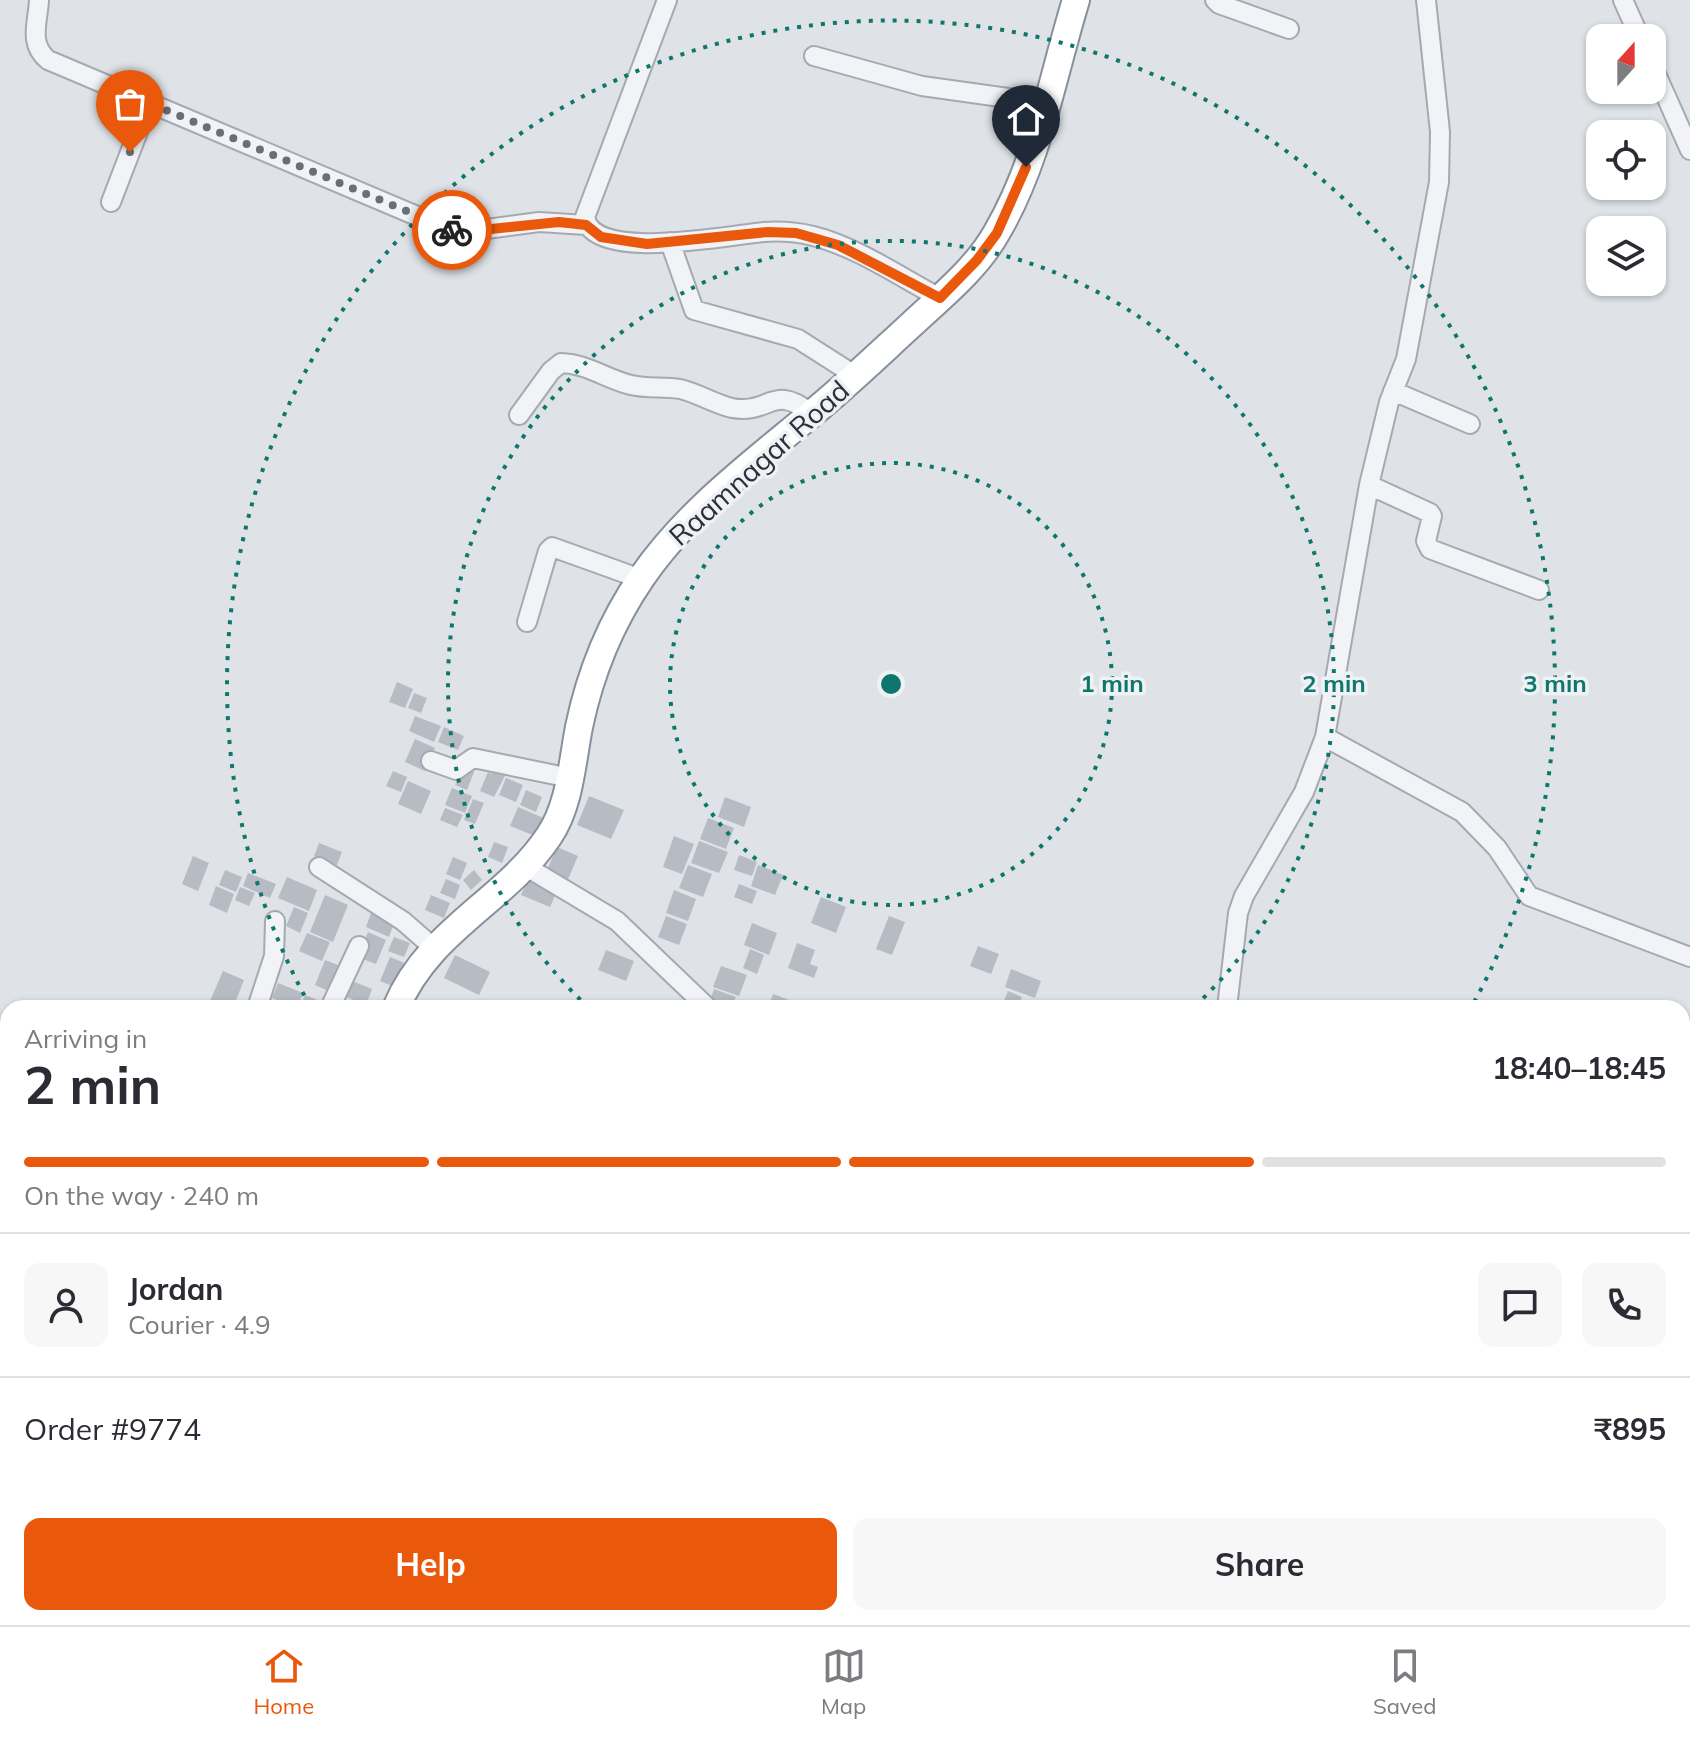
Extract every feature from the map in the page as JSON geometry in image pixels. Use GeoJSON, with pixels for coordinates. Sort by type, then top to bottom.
{"type":"FeatureCollection","features":[{"type":"Feature","properties":{"kind":"highway","name":"Raamnagar Road"},"geometry":{"type":"LineString","coordinates":[[400,1000],[415,971],[434,948],[525,866],[550,834],[563,806],[594,676],[620,613],[665,546],[738,474],[856,376],[940,298],[977,260],[997,233],[1048,108],[1076,0]]}},
{"type":"Feature","properties":{"kind":"street"},"geometry":{"type":"LineString","coordinates":[[39,0],[35,37],[39,53],[48,60],[456,231],[539,222],[586,225],[601,237],[647,244],[768,232],[813,236],[838,245],[940,298]]}},
{"type":"Feature","properties":{"kind":"street"},"geometry":{"type":"LineString","coordinates":[[586,225],[585,217],[667,0]]}},
{"type":"Feature","properties":{"kind":"street"},"geometry":{"type":"LineString","coordinates":[[1215,0],[1289,29]]}},
{"type":"Feature","properties":{"kind":"street"},"geometry":{"type":"LineString","coordinates":[[1228,1000],[1241,904],[1304,792],[1325,737],[1369,485],[1393,391],[1406,359],[1439,182],[1440,132],[1426,0]]}},
{"type":"Feature","properties":{"kind":"street"},"geometry":{"type":"LineString","coordinates":[[1623,0],[1634,24]]}},
{"type":"Feature","properties":{"kind":"street"},"geometry":{"type":"LineString","coordinates":[[814,56],[922,86],[1004,97],[1048,108]]}},
{"type":"Feature","properties":{"kind":"street"},"geometry":{"type":"LineString","coordinates":[[1666,96],[1690,150]]}},
{"type":"Feature","properties":{"kind":"street"},"geometry":{"type":"LineString","coordinates":[[111,202],[149,103]]}},
{"type":"Feature","properties":{"kind":"street"},"geometry":{"type":"LineString","coordinates":[[670,242],[694,310],[798,339],[856,376]]}},
{"type":"Feature","properties":{"kind":"street"},"geometry":{"type":"LineString","coordinates":[[519,415],[551,371],[561,363],[585,366],[633,385],[684,390],[730,407],[756,407],[778,399],[797,401],[812,414]]}},
{"type":"Feature","properties":{"kind":"street"},"geometry":{"type":"LineString","coordinates":[[1393,391],[1470,424]]}},
{"type":"Feature","properties":{"kind":"street"},"geometry":{"type":"LineString","coordinates":[[1369,485],[1430,513],[1432,516],[1426,541],[1430,549],[1539,590]]}},
{"type":"Feature","properties":{"kind":"street"},"geometry":{"type":"LineString","coordinates":[[527,622],[548,551],[552,547],[641,579]]}},
{"type":"Feature","properties":{"kind":"street"},"geometry":{"type":"LineString","coordinates":[[1325,737],[1462,812],[1497,848],[1529,896],[1690,957]]}},
{"type":"Feature","properties":{"kind":"street"},"geometry":{"type":"LineString","coordinates":[[431,761],[456,770],[473,758],[570,778]]}},
{"type":"Feature","properties":{"kind":"street"},"geometry":{"type":"LineString","coordinates":[[525,866],[617,921],[700,1000]]}},
{"type":"Feature","properties":{"kind":"street"},"geometry":{"type":"LineString","coordinates":[[319,867],[403,921],[434,948]]}},
{"type":"Feature","properties":{"kind":"street"},"geometry":{"type":"LineString","coordinates":[[260,1000],[274,956],[275,921]]}},
{"type":"Feature","properties":{"kind":"street"},"geometry":{"type":"LineString","coordinates":[[334,1000],[359,946]]}},
{"type":"Feature","properties":{"kind":"building"},"geometry":{"type":"Polygon","coordinates":[[[397,682],[413,689],[405,708],[389,702],[397,682]]]}},
{"type":"Feature","properties":{"kind":"building"},"geometry":{"type":"Polygon","coordinates":[[[414,693],[427,698],[421,713],[408,708],[414,693]]]}},
{"type":"Feature","properties":{"kind":"building"},"geometry":{"type":"Polygon","coordinates":[[[415,716],[441,726],[434,742],[409,731],[415,716]]]}},
{"type":"Feature","properties":{"kind":"building"},"geometry":{"type":"Polygon","coordinates":[[[444,727],[464,736],[458,750],[438,742],[444,727]]]}},
{"type":"Feature","properties":{"kind":"building"},"geometry":{"type":"Polygon","coordinates":[[[415,739],[435,748],[425,771],[405,762],[415,739]]]}},
{"type":"Feature","properties":{"kind":"building"},"geometry":{"type":"Polygon","coordinates":[[[496,764],[508,770],[494,797],[480,791],[488,772],[492,774],[496,764]]]}},
{"type":"Feature","properties":{"kind":"building"},"geometry":{"type":"Polygon","coordinates":[[[462,767],[474,772],[467,790],[455,785],[462,767]]]}},
{"type":"Feature","properties":{"kind":"building"},"geometry":{"type":"Polygon","coordinates":[[[393,771],[407,777],[401,792],[386,786],[393,771]]]}},
{"type":"Feature","properties":{"kind":"building"},"geometry":{"type":"Polygon","coordinates":[[[506,778],[523,785],[516,802],[499,795],[506,778]]]}},
{"type":"Feature","properties":{"kind":"building"},"geometry":{"type":"Polygon","coordinates":[[[408,781],[431,791],[421,814],[398,804],[408,781]]]}},
{"type":"Feature","properties":{"kind":"building"},"geometry":{"type":"Polygon","coordinates":[[[452,788],[472,796],[465,813],[445,805],[452,788]]]}},
{"type":"Feature","properties":{"kind":"building"},"geometry":{"type":"Polygon","coordinates":[[[526,790],[542,797],[536,812],[520,805],[526,790]]]}},
{"type":"Feature","properties":{"kind":"building"},"geometry":{"type":"Polygon","coordinates":[[[589,796],[624,810],[611,839],[577,825],[589,796]]]}},
{"type":"Feature","properties":{"kind":"building"},"geometry":{"type":"Polygon","coordinates":[[[725,797],[751,807],[744,827],[718,817],[725,797]]]}},
{"type":"Feature","properties":{"kind":"building"},"geometry":{"type":"Polygon","coordinates":[[[473,799],[484,803],[475,824],[464,820],[473,799]]]}},
{"type":"Feature","properties":{"kind":"building"},"geometry":{"type":"Polygon","coordinates":[[[518,807],[548,820],[540,838],[510,826],[518,807]]]}},
{"type":"Feature","properties":{"kind":"building"},"geometry":{"type":"Polygon","coordinates":[[[445,808],[463,815],[457,827],[440,820],[445,808]]]}},
{"type":"Feature","properties":{"kind":"building"},"geometry":{"type":"Polygon","coordinates":[[[708,818],[734,828],[726,849],[700,839],[708,818]]]}},
{"type":"Feature","properties":{"kind":"building"},"geometry":{"type":"Polygon","coordinates":[[[674,836],[694,844],[682,874],[663,867],[674,836]]]}},
{"type":"Feature","properties":{"kind":"building"},"geometry":{"type":"Polygon","coordinates":[[[699,841],[728,852],[719,873],[691,863],[699,841]]]}},
{"type":"Feature","properties":{"kind":"building"},"geometry":{"type":"Polygon","coordinates":[[[494,842],[508,847],[502,863],[488,857],[494,842]]]}},
{"type":"Feature","properties":{"kind":"building"},"geometry":{"type":"Polygon","coordinates":[[[319,843],[342,852],[337,865],[314,856],[319,843]]]}},
{"type":"Feature","properties":{"kind":"building"},"geometry":{"type":"Polygon","coordinates":[[[557,847],[578,856],[566,884],[545,875],[557,847]]]}},
{"type":"Feature","properties":{"kind":"building"},"geometry":{"type":"Polygon","coordinates":[[[739,855],[757,862],[752,876],[734,870],[739,855]]]}},
{"type":"Feature","properties":{"kind":"building"},"geometry":{"type":"Polygon","coordinates":[[[193,856],[209,863],[198,891],[182,884],[193,856]]]}},
{"type":"Feature","properties":{"kind":"building"},"geometry":{"type":"Polygon","coordinates":[[[453,857],[467,863],[460,880],[446,874],[453,857]]]}},
{"type":"Feature","properties":{"kind":"building"},"geometry":{"type":"Polygon","coordinates":[[[688,865],[712,874],[703,897],[679,888],[688,865]]]}},
{"type":"Feature","properties":{"kind":"building"},"geometry":{"type":"Polygon","coordinates":[[[758,865],[783,875],[775,895],[751,886],[758,865]]]}},
{"type":"Feature","properties":{"kind":"building"},"geometry":{"type":"Polygon","coordinates":[[[225,870],[242,877],[236,892],[219,885],[225,870]]]}},
{"type":"Feature","properties":{"kind":"building"},"geometry":{"type":"Polygon","coordinates":[[[474,870],[482,880],[471,890],[463,880],[474,870]]]}},
{"type":"Feature","properties":{"kind":"building"},"geometry":{"type":"Polygon","coordinates":[[[248,873],[276,884],[270,898],[243,886],[248,873]]]}},
{"type":"Feature","properties":{"kind":"building"},"geometry":{"type":"Polygon","coordinates":[[[287,877],[317,890],[309,911],[278,898],[287,877]]]}},
{"type":"Feature","properties":{"kind":"building"},"geometry":{"type":"Polygon","coordinates":[[[446,879],[460,885],[455,899],[440,893],[446,879]]]}},
{"type":"Feature","properties":{"kind":"building"},"geometry":{"type":"Polygon","coordinates":[[[528,879],[557,891],[550,907],[521,895],[528,879]]]}},
{"type":"Feature","properties":{"kind":"building"},"geometry":{"type":"Polygon","coordinates":[[[739,884],[757,891],[752,904],[734,897],[739,884]]]}},
{"type":"Feature","properties":{"kind":"building"},"geometry":{"type":"Polygon","coordinates":[[[216,886],[234,894],[227,913],[209,905],[216,886]]]}},
{"type":"Feature","properties":{"kind":"building"},"geometry":{"type":"Polygon","coordinates":[[[240,887],[255,893],[249,906],[235,900],[240,887]]]}},
{"type":"Feature","properties":{"kind":"building"},"geometry":{"type":"Polygon","coordinates":[[[674,890],[696,899],[688,921],[666,913],[674,890]]]}},
{"type":"Feature","properties":{"kind":"building"},"geometry":{"type":"Polygon","coordinates":[[[325,895],[348,905],[333,942],[310,932],[325,895]]]}},
{"type":"Feature","properties":{"kind":"building"},"geometry":{"type":"Polygon","coordinates":[[[431,895],[450,903],[444,918],[425,910],[431,895]]]}},
{"type":"Feature","properties":{"kind":"building"},"geometry":{"type":"Polygon","coordinates":[[[821,897],[846,907],[836,933],[811,923],[821,897]]]}},
{"type":"Feature","properties":{"kind":"building"},"geometry":{"type":"Polygon","coordinates":[[[294,907],[308,913],[300,933],[286,926],[294,907]]]}},
{"type":"Feature","properties":{"kind":"building"},"geometry":{"type":"Polygon","coordinates":[[[371,913],[394,923],[389,937],[366,927],[371,913]]]}},
{"type":"Feature","properties":{"kind":"building"},"geometry":{"type":"Polygon","coordinates":[[[666,916],[687,924],[679,945],[658,937],[666,916]]]}},
{"type":"Feature","properties":{"kind":"building"},"geometry":{"type":"Polygon","coordinates":[[[889,916],[905,922],[892,955],[876,949],[889,916]]]}},
{"type":"Feature","properties":{"kind":"building"},"geometry":{"type":"Polygon","coordinates":[[[752,923],[777,933],[769,955],[744,945],[752,923]]]}},
{"type":"Feature","properties":{"kind":"building"},"geometry":{"type":"Polygon","coordinates":[[[368,932],[386,940],[376,964],[357,957],[368,932]]]}},
{"type":"Feature","properties":{"kind":"building"},"geometry":{"type":"Polygon","coordinates":[[[307,933],[330,942],[322,961],[299,951],[307,933]]]}},
{"type":"Feature","properties":{"kind":"building"},"geometry":{"type":"Polygon","coordinates":[[[394,937],[410,943],[404,957],[388,951],[394,937]]]}},
{"type":"Feature","properties":{"kind":"building"},"geometry":{"type":"Polygon","coordinates":[[[797,943],[815,950],[810,964],[818,967],[814,978],[788,968],[797,943]]]}},
{"type":"Feature","properties":{"kind":"building"},"geometry":{"type":"Polygon","coordinates":[[[978,946],[999,954],[991,974],[970,966],[978,946]]]}},
{"type":"Feature","properties":{"kind":"building"},"geometry":{"type":"Polygon","coordinates":[[[750,949],[764,955],[757,974],[743,968],[750,949]]]}},
{"type":"Feature","properties":{"kind":"building"},"geometry":{"type":"Polygon","coordinates":[[[606,950],[634,961],[626,981],[598,970],[606,950]]]}},
{"type":"Feature","properties":{"kind":"building"},"geometry":{"type":"Polygon","coordinates":[[[455,955],[490,972],[479,995],[444,978],[455,955]]]}},
{"type":"Feature","properties":{"kind":"building"},"geometry":{"type":"Polygon","coordinates":[[[390,957],[407,964],[397,988],[380,981],[390,957]]]}},
{"type":"Feature","properties":{"kind":"building"},"geometry":{"type":"Polygon","coordinates":[[[325,960],[343,967],[333,993],[315,985],[325,960]]]}},
{"type":"Feature","properties":{"kind":"building"},"geometry":{"type":"Polygon","coordinates":[[[721,966],[747,975],[739,996],[713,987],[721,966]]]}},
{"type":"Feature","properties":{"kind":"building"},"geometry":{"type":"Polygon","coordinates":[[[1011,969],[1041,981],[1035,998],[1005,987],[1011,969]]]}},
{"type":"Feature","properties":{"kind":"building"},"geometry":{"type":"Polygon","coordinates":[[[223,971],[244,980],[236,1000],[210,1000],[223,971]]]}},
{"type":"Feature","properties":{"kind":"building"},"geometry":{"type":"Polygon","coordinates":[[[345,978],[372,989],[368,1000],[354,1000],[339,994],[345,978]]]}},
{"type":"Feature","properties":{"kind":"building"},"geometry":{"type":"Polygon","coordinates":[[[278,983],[303,993],[300,1000],[272,998],[278,983]]]}},
{"type":"Feature","properties":{"kind":"building"},"geometry":{"type":"Polygon","coordinates":[[[714,989],[736,997],[735,1000],[710,1000],[714,989]]]}},
{"type":"Feature","properties":{"kind":"building"},"geometry":{"type":"Polygon","coordinates":[[[1008,991],[1022,997],[1021,1000],[1004,1000],[1008,991]]]}},
{"type":"Feature","properties":{"kind":"building"},"geometry":{"type":"Polygon","coordinates":[[[773,994],[789,1000],[771,1000],[773,994]]]}},
{"type":"Feature","properties":{"kind":"way so far"},"geometry":{"type":"LineString","coordinates":[[130,152],[149,103],[452,230]]}},
{"type":"Feature","properties":{"kind":"route"},"geometry":{"type":"LineString","coordinates":[[452,230],[472,231],[559,222],[586,225],[601,237],[647,244],[768,232],[796,233],[838,245],[940,298],[977,260],[997,233],[1026,167]]}}]}
